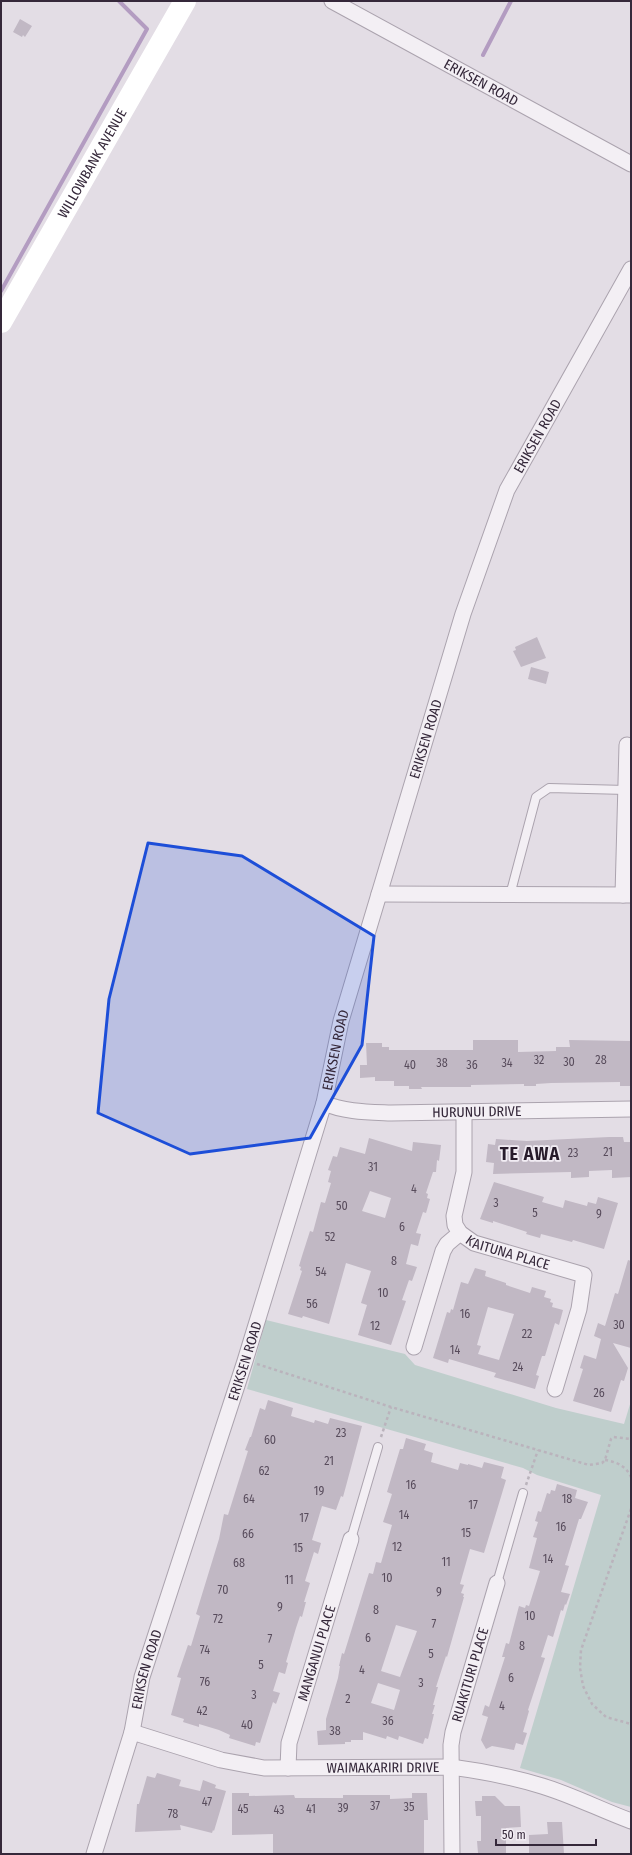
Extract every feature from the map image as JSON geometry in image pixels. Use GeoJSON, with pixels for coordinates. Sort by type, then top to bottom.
{"type":"FeatureCollection","features":[{"type":"Feature","properties":{"kind":"main road","name":"WILLOWBANK AVENUE"},"geometry":{"type":"LineString","coordinates":[[1,322],[181,2]]}},
{"type":"Feature","properties":{"kind":"street","name":"ERIKSEN ROAD"},"geometry":{"type":"LineString","coordinates":[[332,1],[631,164]]}},
{"type":"Feature","properties":{"kind":"street","name":"ERIKSEN ROAD"},"geometry":{"type":"LineString","coordinates":[[94,1854],[132,1732],[142,1677],[245,1361],[324,1103],[341,1020],[463,614],[507,490],[631,269]]}},
{"type":"Feature","properties":{"kind":"street"},"geometry":{"type":"LineString","coordinates":[[379,894],[627,895],[627,745]]}},
{"type":"Feature","properties":{"kind":"street","name":"HURUNUI DRIVE"},"geometry":{"type":"LineString","coordinates":[[324,1103],[334,1107],[366,1112],[631,1109]]}},
{"type":"Feature","properties":{"kind":"street","name":"KAITUNA PLACE"},"geometry":{"type":"LineString","coordinates":[[464,1112],[464,1172],[454,1216],[455,1225],[460,1233],[474,1243],[584,1275],[579,1309],[555,1389]]}},
{"type":"Feature","properties":{"kind":"street"},"geometry":{"type":"LineString","coordinates":[[414,1347],[443,1251],[447,1244],[460,1233]]}},
{"type":"Feature","properties":{"kind":"street","name":"MANGANUI PLACE"},"geometry":{"type":"LineString","coordinates":[[288,1768],[289,1744],[351,1539]]}},
{"type":"Feature","properties":{"kind":"street","name":"RUAKITURI PLACE"},"geometry":{"type":"LineString","coordinates":[[452,1854],[451,1767],[453,1732],[497,1584]]}},
{"type":"Feature","properties":{"kind":"street","name":"WAIMAKARIRI DRIVE"},"geometry":{"type":"LineString","coordinates":[[132,1732],[221,1760],[264,1768],[451,1767],[508,1776],[543,1786],[631,1821]]}},
{"type":"Feature","properties":{"kind":"lane"},"geometry":{"type":"LineString","coordinates":[[510,895],[536,797],[548,788],[626,790]]}},
{"type":"Feature","properties":{"kind":"lane"},"geometry":{"type":"LineString","coordinates":[[351,1539],[378,1448]]}},
{"type":"Feature","properties":{"kind":"lane"},"geometry":{"type":"LineString","coordinates":[[497,1584],[523,1493]]}},
{"type":"Feature","properties":{"kind":"path"},"geometry":{"type":"LineString","coordinates":[[245,1361],[390,1407],[589,1465],[597,1465],[605,1460],[611,1439],[613,1437],[631,1439]]}},
{"type":"Feature","properties":{"kind":"path"},"geometry":{"type":"LineString","coordinates":[[378,1448],[390,1407]]}},
{"type":"Feature","properties":{"kind":"path"},"geometry":{"type":"LineString","coordinates":[[523,1493],[538,1450]]}},
{"type":"Feature","properties":{"kind":"path"},"geometry":{"type":"LineString","coordinates":[[605,1460],[616,1462],[624,1467],[631,1478]]}},
{"type":"Feature","properties":{"kind":"path"},"geometry":{"type":"LineString","coordinates":[[631,1509],[581,1650],[580,1668],[583,1686],[592,1704],[606,1717],[631,1724]]}},
{"type":"Feature","properties":{"kind":"highlighted area"},"geometry":{"type":"Polygon","coordinates":[[[148,843],[242,856],[374,936],[362,1045],[310,1138],[190,1154],[98,1113],[109,999],[148,843]]]}},
{"type":"Feature","properties":{"kind":"shaded area"},"geometry":{"type":"Polygon","coordinates":[[[266,1320],[405,1354],[415,1365],[556,1408],[624,1424],[631,1401],[631,1807],[612,1802],[561,1780],[520,1768],[601,1495],[537,1475],[523,1468],[247,1389],[266,1320]]]}},
{"type":"Feature","properties":{"kind":"building"},"geometry":{"type":"Polygon","coordinates":[[[20,19],[32,26],[25,37],[13,32],[20,19]]]}},
{"type":"Feature","properties":{"kind":"building"},"geometry":{"type":"Polygon","coordinates":[[[537,637],[546,658],[521,667],[513,651],[516,650],[515,647],[537,637]]]}},
{"type":"Feature","properties":{"kind":"building"},"geometry":{"type":"Polygon","coordinates":[[[531,667],[549,672],[546,684],[528,679],[531,667]]]}},
{"type":"Feature","properties":{"kind":"building"},"geometry":{"type":"Polygon","coordinates":[[[473,1040],[518,1040],[518,1052],[556,1051],[556,1047],[570,1047],[569,1040],[631,1041],[631,1086],[620,1086],[620,1082],[551,1083],[536,1084],[536,1086],[524,1086],[524,1084],[471,1085],[471,1087],[421,1087],[422,1089],[409,1089],[409,1086],[394,1086],[394,1081],[375,1081],[375,1077],[360,1078],[360,1065],[367,1065],[366,1043],[382,1043],[382,1047],[389,1047],[389,1050],[473,1050],[473,1040]]]}},
{"type":"Feature","properties":{"kind":"building"},"geometry":{"type":"Polygon","coordinates":[[[623,1137],[624,1142],[631,1142],[631,1177],[612,1178],[612,1170],[589,1171],[589,1177],[571,1178],[571,1172],[493,1174],[494,1163],[486,1162],[488,1144],[495,1145],[496,1139],[527,1141],[623,1137]]]}},
{"type":"Feature","properties":{"kind":"building"},"geometry":{"type":"Polygon","coordinates":[[[369,1138],[412,1151],[413,1142],[441,1145],[439,1161],[437,1160],[436,1172],[433,1172],[426,1193],[428,1194],[427,1198],[430,1199],[426,1213],[423,1212],[416,1233],[421,1234],[418,1246],[411,1244],[406,1264],[417,1267],[412,1281],[409,1280],[402,1300],[406,1301],[391,1345],[358,1335],[367,1305],[361,1303],[371,1271],[346,1263],[329,1324],[303,1316],[302,1318],[288,1314],[302,1271],[300,1270],[301,1267],[299,1266],[310,1231],[313,1232],[321,1202],[325,1203],[331,1183],[328,1182],[331,1171],[328,1170],[333,1156],[337,1157],[340,1147],[365,1154],[369,1138]],[[370,1191],[362,1211],[385,1218],[391,1198],[370,1191]]]}},
{"type":"Feature","properties":{"kind":"building"},"geometry":{"type":"Polygon","coordinates":[[[494,1182],[544,1197],[542,1202],[563,1208],[565,1200],[587,1206],[588,1202],[596,1204],[598,1197],[618,1203],[604,1249],[573,1240],[572,1242],[541,1234],[540,1238],[526,1234],[527,1232],[493,1221],[493,1223],[480,1219],[494,1182]]]}},
{"type":"Feature","properties":{"kind":"building"},"geometry":{"type":"Polygon","coordinates":[[[628,1260],[631,1261],[631,1348],[613,1343],[628,1368],[624,1381],[621,1380],[611,1412],[573,1401],[583,1369],[580,1368],[584,1355],[596,1359],[601,1339],[594,1336],[598,1323],[605,1326],[615,1293],[618,1294],[628,1260]]]}},
{"type":"Feature","properties":{"kind":"building"},"geometry":{"type":"Polygon","coordinates":[[[475,1268],[486,1271],[485,1276],[530,1293],[532,1287],[546,1291],[544,1297],[551,1299],[550,1302],[553,1303],[552,1307],[563,1310],[559,1325],[555,1323],[545,1356],[542,1356],[536,1375],[539,1376],[535,1389],[494,1377],[496,1373],[449,1359],[448,1363],[433,1358],[447,1312],[450,1313],[451,1309],[453,1310],[461,1282],[468,1284],[475,1268]],[[488,1307],[477,1345],[481,1346],[478,1354],[499,1360],[514,1314],[488,1307]]]}},
{"type":"Feature","properties":{"kind":"building"},"geometry":{"type":"Polygon","coordinates":[[[268,1400],[293,1408],[291,1416],[314,1423],[315,1420],[328,1424],[330,1418],[362,1426],[343,1497],[341,1496],[336,1510],[322,1506],[312,1540],[321,1543],[318,1554],[314,1552],[305,1581],[310,1583],[304,1602],[306,1602],[302,1617],[300,1616],[296,1628],[286,1662],[288,1663],[285,1674],[279,1672],[273,1691],[280,1693],[276,1704],[273,1702],[260,1743],[256,1742],[255,1746],[229,1738],[230,1735],[219,1730],[199,1724],[199,1727],[183,1722],[184,1719],[171,1715],[181,1678],[177,1677],[188,1645],[191,1646],[200,1616],[196,1614],[219,1539],[224,1514],[228,1515],[248,1451],[245,1450],[251,1437],[260,1408],[265,1410],[268,1400]]]}},
{"type":"Feature","properties":{"kind":"building"},"geometry":{"type":"Polygon","coordinates":[[[406,1438],[426,1444],[424,1450],[433,1453],[431,1462],[458,1470],[460,1463],[482,1468],[484,1462],[504,1467],[501,1478],[506,1480],[484,1553],[470,1549],[460,1584],[464,1585],[461,1593],[464,1594],[464,1597],[447,1657],[446,1656],[436,1687],[438,1687],[432,1714],[434,1714],[428,1739],[425,1738],[423,1744],[399,1736],[398,1740],[387,1736],[386,1739],[363,1732],[363,1740],[351,1740],[351,1742],[345,1742],[345,1744],[318,1745],[317,1731],[326,1730],[326,1719],[338,1678],[342,1653],[344,1654],[369,1573],[373,1574],[376,1562],[381,1563],[392,1525],[383,1522],[392,1494],[387,1492],[400,1449],[403,1449],[406,1438]],[[396,1625],[381,1671],[400,1677],[417,1631],[396,1625]],[[378,1683],[371,1703],[394,1710],[400,1690],[378,1683]]]}},
{"type":"Feature","properties":{"kind":"building"},"geometry":{"type":"Polygon","coordinates":[[[557,1484],[577,1490],[575,1498],[588,1502],[581,1519],[579,1519],[565,1565],[569,1566],[561,1592],[570,1594],[563,1611],[561,1610],[553,1637],[548,1635],[541,1657],[545,1658],[528,1710],[523,1732],[527,1733],[523,1745],[516,1743],[514,1750],[492,1746],[486,1749],[481,1740],[488,1717],[482,1715],[485,1705],[489,1707],[505,1657],[502,1657],[506,1643],[509,1644],[519,1606],[525,1608],[526,1605],[529,1606],[540,1571],[529,1568],[537,1538],[533,1537],[538,1522],[535,1521],[538,1511],[541,1512],[547,1493],[550,1494],[551,1490],[555,1491],[557,1484]]]}},
{"type":"Feature","properties":{"kind":"building"},"geometry":{"type":"Polygon","coordinates":[[[157,1773],[181,1780],[179,1786],[200,1791],[203,1780],[216,1785],[215,1788],[226,1791],[214,1831],[213,1830],[212,1833],[180,1825],[181,1830],[135,1832],[137,1804],[139,1804],[147,1776],[155,1778],[157,1773]]]}},
{"type":"Feature","properties":{"kind":"building"},"geometry":{"type":"Polygon","coordinates":[[[232,1793],[249,1793],[249,1796],[294,1795],[295,1798],[343,1798],[343,1795],[390,1795],[390,1799],[412,1798],[412,1793],[427,1793],[428,1820],[424,1820],[424,1854],[273,1854],[273,1834],[232,1835],[232,1793]]]}},
{"type":"Feature","properties":{"kind":"building"},"geometry":{"type":"Polygon","coordinates":[[[482,1796],[495,1796],[505,1806],[520,1806],[521,1827],[506,1828],[506,1854],[478,1853],[477,1841],[481,1841],[481,1816],[476,1816],[475,1801],[482,1801],[482,1796]]]}},
{"type":"Feature","properties":{"kind":"building"},"geometry":{"type":"Polygon","coordinates":[[[547,1822],[562,1822],[564,1854],[529,1854],[529,1835],[548,1834],[547,1822]]]}},
{"type":"Feature","properties":{"kind":"waterway"},"geometry":{"type":"LineString","coordinates":[[1,291],[147,29],[119,1]]}},
{"type":"Feature","properties":{"kind":"waterway"},"geometry":{"type":"LineString","coordinates":[[483,55],[511,1]]}},
{"type":"Feature","properties":{"kind":"district","name":"TE AWA"},"geometry":{"type":"Point","coordinates":[530,1154]}}]}
